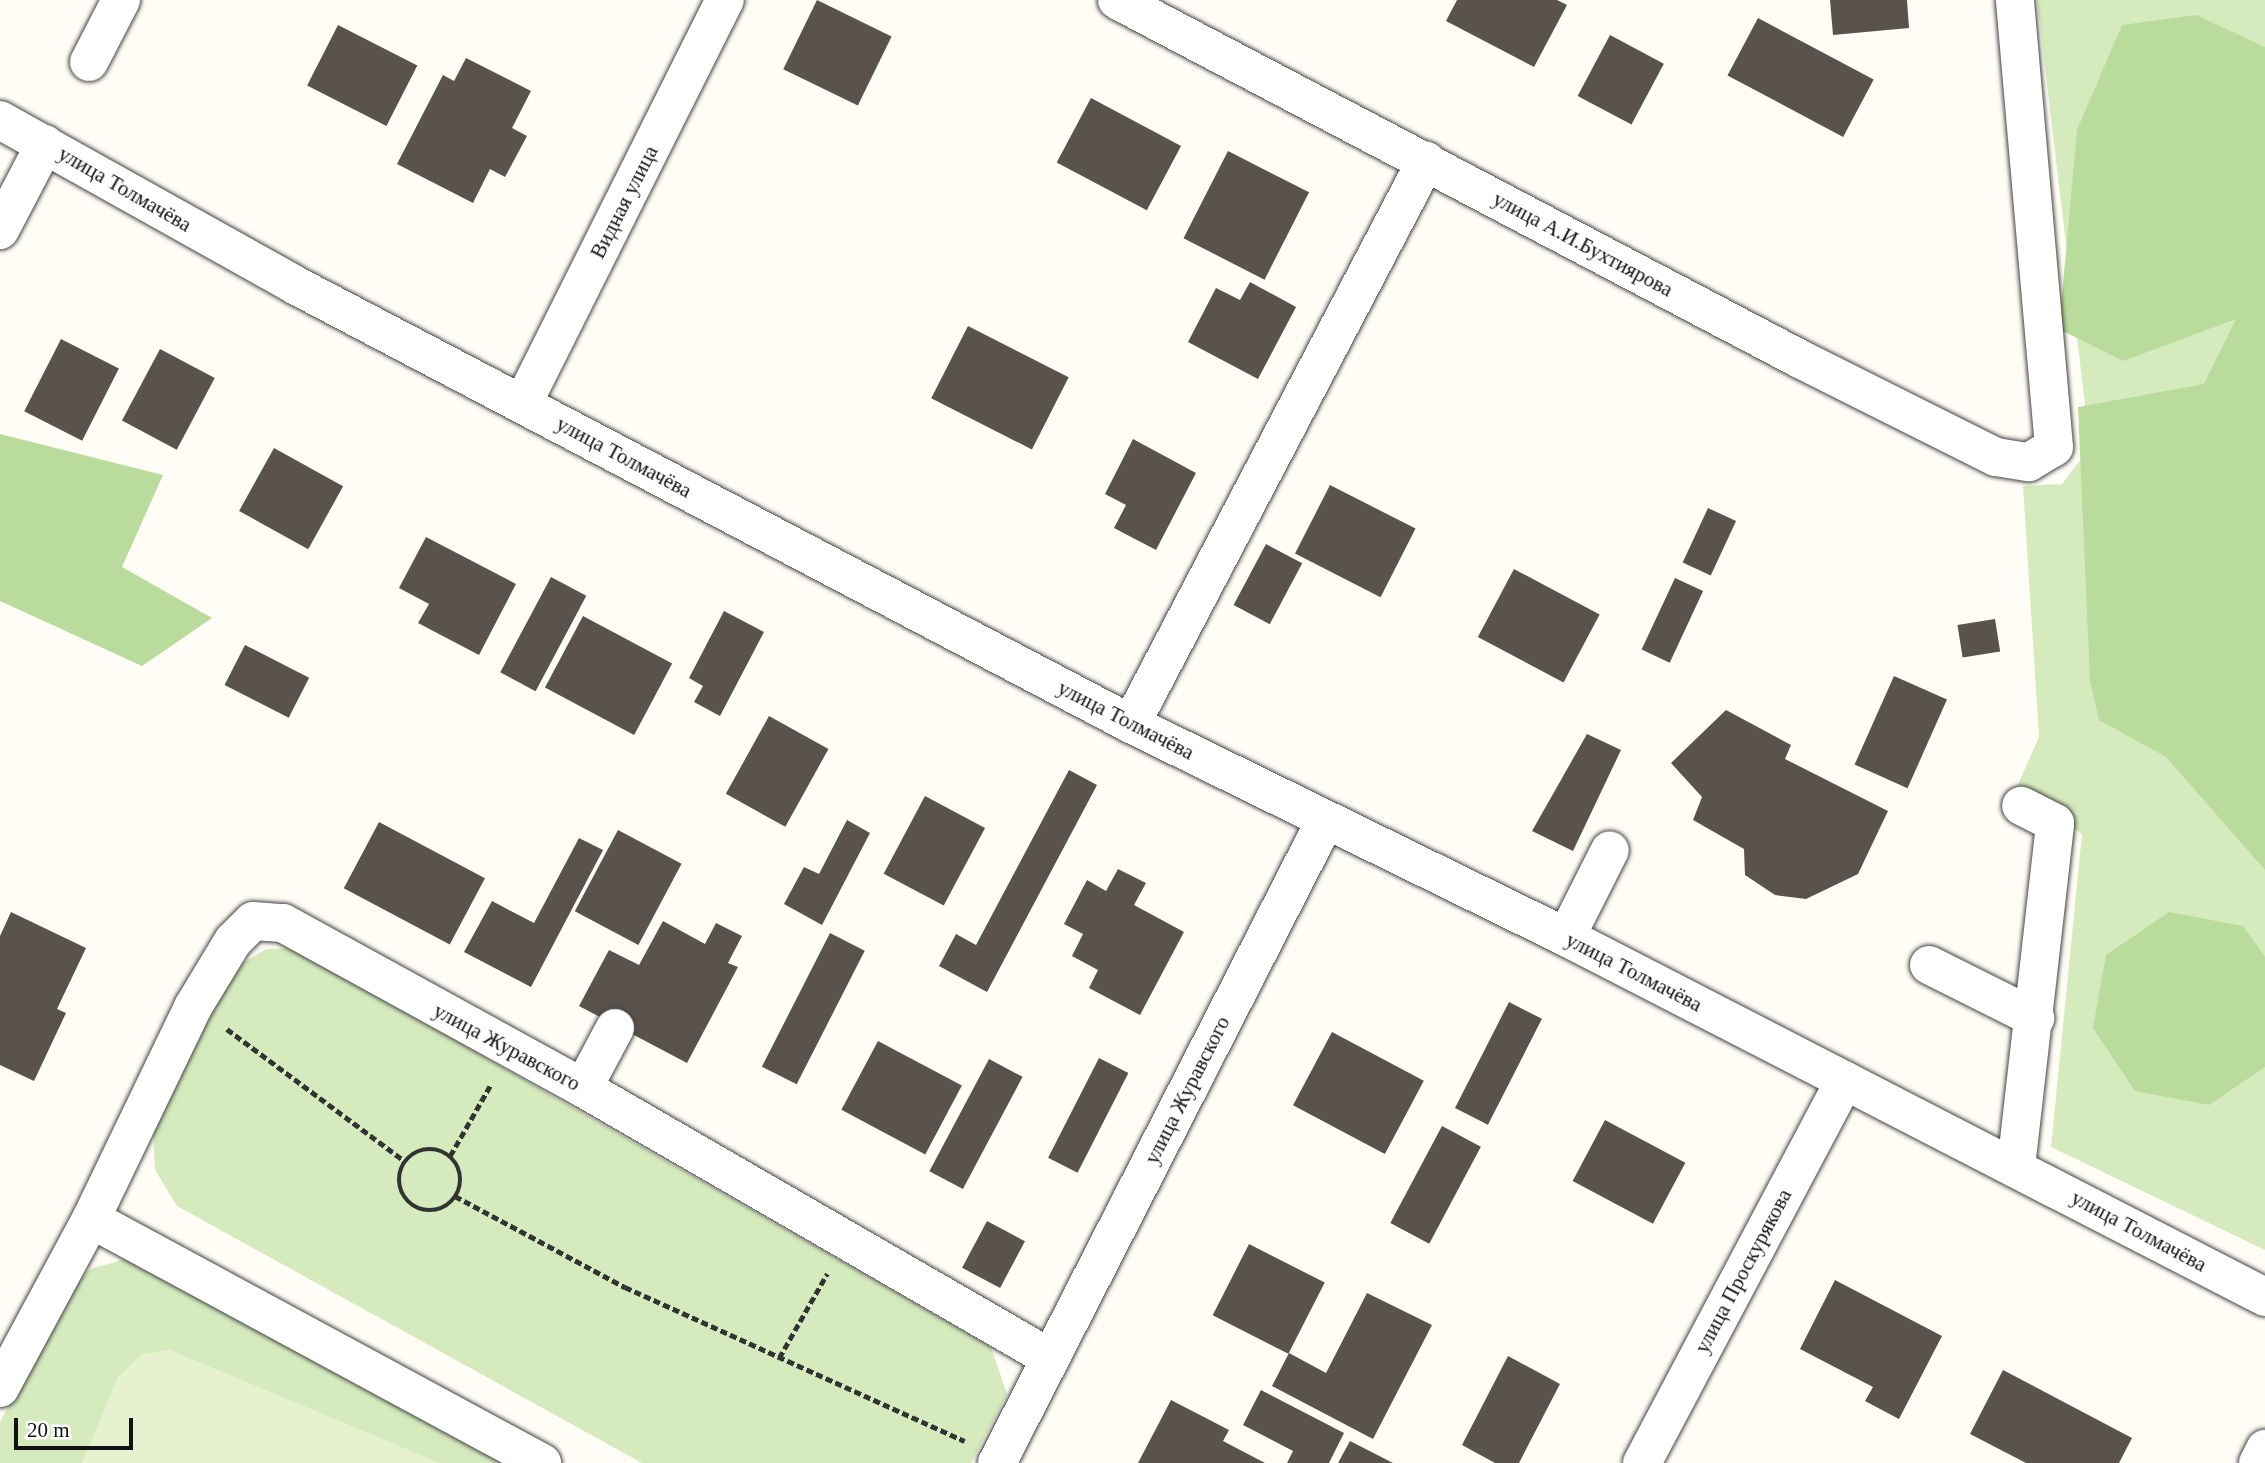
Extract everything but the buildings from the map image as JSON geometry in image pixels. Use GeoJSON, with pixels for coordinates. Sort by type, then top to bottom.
{"type":"FeatureCollection","features":[{"type":"Feature","properties":{"kind":"street"},"geometry":{"type":"LineString","coordinates":[[89,62],[121,0]]}},
{"type":"Feature","properties":{"kind":"street","name":"Видная улица"},"geometry":{"type":"LineString","coordinates":[[523,403],[725,0]]}},
{"type":"Feature","properties":{"kind":"street","name":"улица А.И.Бухтиярова"},"geometry":{"type":"LineString","coordinates":[[1117,0],[1996,457],[2029,462],[2054,447],[2015,0]]}},
{"type":"Feature","properties":{"kind":"street","name":"улица Толмачёва"},"geometry":{"type":"LineString","coordinates":[[0,120],[523,403],[1131,724],[1566,937],[2265,1297]]}},
{"type":"Feature","properties":{"kind":"street"},"geometry":{"type":"LineString","coordinates":[[0,230],[45,144]]}},
{"type":"Feature","properties":{"kind":"street"},"geometry":{"type":"LineString","coordinates":[[1131,724],[1426,161]]}},
{"type":"Feature","properties":{"kind":"street"},"geometry":{"type":"LineString","coordinates":[[2016,1167],[2055,823],[2021,806]]}},
{"type":"Feature","properties":{"kind":"street","name":"улица Журавского"},"geometry":{"type":"LineString","coordinates":[[999,1460],[1325,821]]}},
{"type":"Feature","properties":{"kind":"street"},"geometry":{"type":"LineString","coordinates":[[1566,937],[1610,850]]}},
{"type":"Feature","properties":{"kind":"street","name":"улица Журавского"},"geometry":{"type":"LineString","coordinates":[[0,1388],[91,1219],[193,1007],[233,940],[253,921],[282,923],[583,1088],[845,1244],[1050,1358]]}},
{"type":"Feature","properties":{"kind":"street"},"geometry":{"type":"LineString","coordinates":[[1929,965],[2035,1018]]}},
{"type":"Feature","properties":{"kind":"street"},"geometry":{"type":"LineString","coordinates":[[583,1088],[615,1028]]}},
{"type":"Feature","properties":{"kind":"street","name":"улица Проскурякова"},"geometry":{"type":"LineString","coordinates":[[1642,1463],[1845,1080]]}},
{"type":"Feature","properties":{"kind":"street"},"geometry":{"type":"LineString","coordinates":[[91,1219],[542,1463]]}},
{"type":"Feature","properties":{"kind":"street"},"geometry":{"type":"LineString","coordinates":[[2258,1463],[2265,1449]]}},
{"type":"Feature","properties":{"kind":"path"},"geometry":{"type":"LineString","coordinates":[[193,1007],[406,1163]]}},
{"type":"Feature","properties":{"kind":"path"},"geometry":{"type":"LineString","coordinates":[[450,1156],[510,1050]]}},
{"type":"Feature","properties":{"kind":"path"},"geometry":{"type":"LineString","coordinates":[[425,1148],[450,1156],[462,1173],[455,1196],[436,1211],[412,1206],[399,1186],[406,1163],[425,1148]]}},
{"type":"Feature","properties":{"kind":"path"},"geometry":{"type":"LineString","coordinates":[[455,1196],[625,1287],[999,1460]]}},
{"type":"Feature","properties":{"kind":"path"},"geometry":{"type":"LineString","coordinates":[[779,1358],[845,1244]]}},
{"type":"Feature","properties":{"kind":"green space"},"geometry":{"type":"Polygon","coordinates":[[[2037,0],[2265,0],[2265,1250],[2051,1147],[2082,834],[2016,789],[2039,737],[2023,486],[2062,484],[2090,447],[2037,0]]]}},
{"type":"Feature","properties":{"kind":"green space"},"geometry":{"type":"Polygon","coordinates":[[[2196,15],[2265,47],[2265,870],[2166,757],[2099,720],[2090,681],[2078,407],[2204,384],[2236,319],[2123,361],[2059,329],[2077,130],[2122,25],[2196,15]]]}},
{"type":"Feature","properties":{"kind":"green space"},"geometry":{"type":"Polygon","coordinates":[[[0,434],[163,475],[122,567],[212,618],[142,666],[0,601],[0,434]]]}},
{"type":"Feature","properties":{"kind":"green space"},"geometry":{"type":"Polygon","coordinates":[[[2169,912],[2243,926],[2265,957],[2265,1067],[2209,1105],[2135,1091],[2093,1028],[2106,955],[2169,912]]]}},
{"type":"Feature","properties":{"kind":"green space"},"geometry":{"type":"Polygon","coordinates":[[[294,948],[991,1347],[1007,1394],[971,1463],[642,1463],[177,1206],[155,1170],[153,1129],[163,1093],[238,966],[266,949],[294,948]]]}},
{"type":"Feature","properties":{"kind":"green space"},"geometry":{"type":"Polygon","coordinates":[[[137,1256],[518,1463],[0,1463],[0,1422],[71,1290],[90,1269],[137,1256]]]}},
{"type":"Feature","properties":{"kind":"green space"},"geometry":{"type":"Polygon","coordinates":[[[170,1350],[440,1463],[82,1463],[118,1377],[142,1354],[170,1350]]]}}]}
